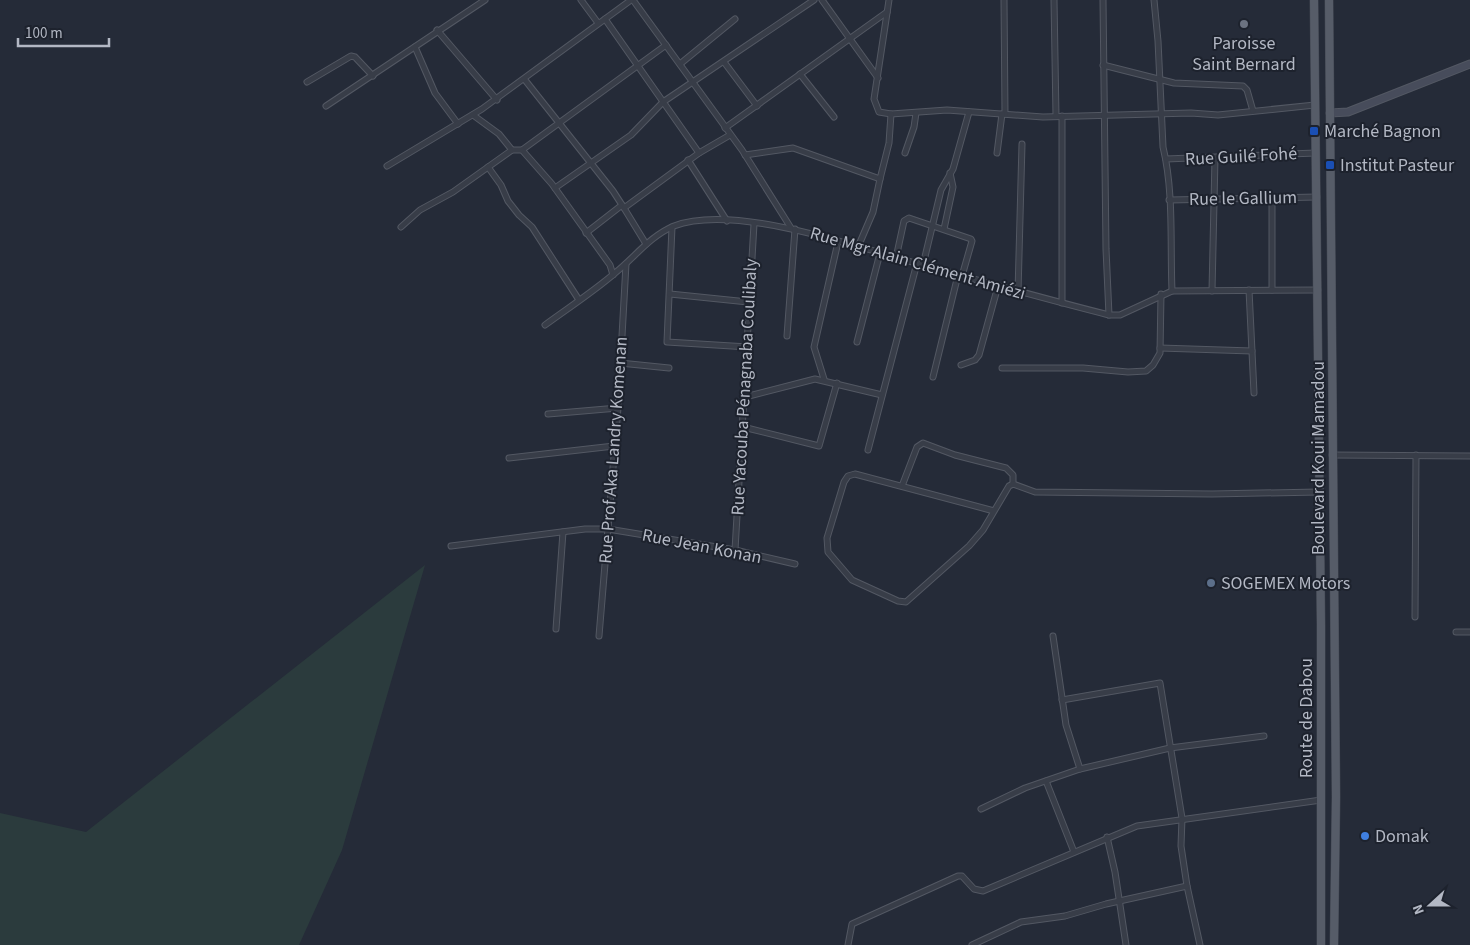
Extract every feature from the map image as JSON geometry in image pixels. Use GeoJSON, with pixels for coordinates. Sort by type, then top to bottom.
{"type":"FeatureCollection","features":[{"type":"Feature","properties":{"kind":"main road","name":"Boulevard Koui Mamadou"},"geometry":{"type":"LineString","coordinates":[[1314,0],[1318,290],[1318,492]]}},
{"type":"Feature","properties":{"kind":"main road","name":"Boulevard Koui Mamadou"},"geometry":{"type":"LineString","coordinates":[[1329,0],[1336,797],[1334,945]]}},
{"type":"Feature","properties":{"kind":"main road","name":"Route de Dabou"},"geometry":{"type":"LineString","coordinates":[[1318,492],[1321,625],[1321,945]]}},
{"type":"Feature","properties":{"kind":"street"},"geometry":{"type":"LineString","coordinates":[[326,106],[373,76],[437,30],[485,0]]}},
{"type":"Feature","properties":{"kind":"street"},"geometry":{"type":"LineString","coordinates":[[581,0],[598,23]]}},
{"type":"Feature","properties":{"kind":"street"},"geometry":{"type":"LineString","coordinates":[[387,166],[496,100],[525,80],[598,23],[632,0],[693,81],[745,155],[793,229],[787,336]]}},
{"type":"Feature","properties":{"kind":"street"},"geometry":{"type":"LineString","coordinates":[[554,188],[630,135],[664,102],[693,81],[814,0]]}},
{"type":"Feature","properties":{"kind":"street"},"geometry":{"type":"LineString","coordinates":[[822,0],[878,79]]}},
{"type":"Feature","properties":{"kind":"street"},"geometry":{"type":"LineString","coordinates":[[889,0],[874,100],[875,107],[879,112],[891,114],[947,110],[1059,116],[1218,114],[1316,105]]}},
{"type":"Feature","properties":{"kind":"street"},"geometry":{"type":"LineString","coordinates":[[997,153],[1004,114],[1004,0]]}},
{"type":"Feature","properties":{"kind":"street"},"geometry":{"type":"LineString","coordinates":[[1054,0],[1059,116],[1062,303]]}},
{"type":"Feature","properties":{"kind":"street"},"geometry":{"type":"LineString","coordinates":[[1102,0],[1106,249],[1109,315]]}},
{"type":"Feature","properties":{"kind":"street"},"geometry":{"type":"LineString","coordinates":[[1154,0],[1158,41],[1158,81],[1169,200],[1172,291]]}},
{"type":"Feature","properties":{"kind":"street"},"geometry":{"type":"LineString","coordinates":[[725,128],[887,12]]}},
{"type":"Feature","properties":{"kind":"street"},"geometry":{"type":"LineString","coordinates":[[605,19],[699,153]]}},
{"type":"Feature","properties":{"kind":"street"},"geometry":{"type":"LineString","coordinates":[[680,64],[735,19]]}},
{"type":"Feature","properties":{"kind":"street"},"geometry":{"type":"LineString","coordinates":[[437,30],[496,100]]}},
{"type":"Feature","properties":{"kind":"street"},"geometry":{"type":"LineString","coordinates":[[401,226],[420,210],[453,192],[512,150],[522,150],[666,45]]}},
{"type":"Feature","properties":{"kind":"street"},"geometry":{"type":"LineString","coordinates":[[415,47],[435,93],[458,124]]}},
{"type":"Feature","properties":{"kind":"street"},"geometry":{"type":"LineString","coordinates":[[307,82],[351,56],[356,57],[373,76]]}},
{"type":"Feature","properties":{"kind":"street"},"geometry":{"type":"LineString","coordinates":[[724,62],[757,106]]}},
{"type":"Feature","properties":{"kind":"street"},"geometry":{"type":"LineString","coordinates":[[1330,114],[1348,112],[1470,64]]}},
{"type":"Feature","properties":{"kind":"street"},"geometry":{"type":"LineString","coordinates":[[1103,65],[1158,81],[1243,86],[1247,90],[1253,111]]}},
{"type":"Feature","properties":{"kind":"street"},"geometry":{"type":"LineString","coordinates":[[800,74],[834,117]]}},
{"type":"Feature","properties":{"kind":"street"},"geometry":{"type":"LineString","coordinates":[[525,80],[623,207],[646,244]]}},
{"type":"Feature","properties":{"kind":"street"},"geometry":{"type":"LineString","coordinates":[[868,450],[941,190],[950,173],[969,112]]}},
{"type":"Feature","properties":{"kind":"street"},"geometry":{"type":"LineString","coordinates":[[905,153],[914,127],[916,113]]}},
{"type":"Feature","properties":{"kind":"street"},"geometry":{"type":"LineString","coordinates":[[858,247],[873,212],[889,143],[891,114]]}},
{"type":"Feature","properties":{"kind":"street"},"geometry":{"type":"LineString","coordinates":[[473,115],[499,134],[512,150]]}},
{"type":"Feature","properties":{"kind":"street"},"geometry":{"type":"LineString","coordinates":[[586,234],[688,160],[730,135]]}},
{"type":"Feature","properties":{"kind":"street"},"geometry":{"type":"LineString","coordinates":[[1018,292],[1022,144]]}},
{"type":"Feature","properties":{"kind":"street"},"geometry":{"type":"LineString","coordinates":[[745,155],[793,148],[880,179]]}},
{"type":"Feature","properties":{"kind":"street"},"geometry":{"type":"LineString","coordinates":[[522,150],[554,188],[610,265],[613,275]]}},
{"type":"Feature","properties":{"kind":"street","name":"Rue Guilé Fohé"},"geometry":{"type":"LineString","coordinates":[[1166,159],[1316,153]]}},
{"type":"Feature","properties":{"kind":"street"},"geometry":{"type":"LineString","coordinates":[[1212,291],[1215,158]]}},
{"type":"Feature","properties":{"kind":"street"},"geometry":{"type":"LineString","coordinates":[[688,160],[727,221]]}},
{"type":"Feature","properties":{"kind":"street"},"geometry":{"type":"LineString","coordinates":[[488,167],[501,185],[508,201],[519,216],[532,227],[579,300]]}},
{"type":"Feature","properties":{"kind":"street"},"geometry":{"type":"LineString","coordinates":[[944,229],[953,186],[950,173]]}},
{"type":"Feature","properties":{"kind":"street"},"geometry":{"type":"LineString","coordinates":[[1272,197],[1272,290]]}},
{"type":"Feature","properties":{"kind":"street","name":"Rue le Gallium"},"geometry":{"type":"LineString","coordinates":[[1169,200],[1316,197]]}},
{"type":"Feature","properties":{"kind":"street"},"geometry":{"type":"LineString","coordinates":[[896,258],[907,219],[944,229],[972,241],[960,275],[933,377]]}},
{"type":"Feature","properties":{"kind":"street","name":"Rue Mgr Alain Clément Amiézi"},"geometry":{"type":"LineString","coordinates":[[545,325],[613,275],[646,244],[672,227],[699,221],[727,221],[793,229],[1018,292],[1109,315],[1120,315],[1161,294],[1172,291],[1318,290]]}},
{"type":"Feature","properties":{"kind":"street","name":"Rue Yacouba Pénagnaba Coulibaly"},"geometry":{"type":"LineString","coordinates":[[734,550],[745,397],[748,302],[754,224]]}},
{"type":"Feature","properties":{"kind":"street"},"geometry":{"type":"LineString","coordinates":[[672,227],[667,342],[748,347]]}},
{"type":"Feature","properties":{"kind":"street"},"geometry":{"type":"LineString","coordinates":[[824,380],[814,347],[838,242]]}},
{"type":"Feature","properties":{"kind":"street"},"geometry":{"type":"LineString","coordinates":[[857,342],[880,253]]}},
{"type":"Feature","properties":{"kind":"street","name":"Rue Prof Aka Landry Komenan"},"geometry":{"type":"LineString","coordinates":[[599,636],[618,408],[626,264]]}},
{"type":"Feature","properties":{"kind":"street"},"geometry":{"type":"LineString","coordinates":[[961,365],[975,360],[979,355],[998,286]]}},
{"type":"Feature","properties":{"kind":"street"},"geometry":{"type":"LineString","coordinates":[[1249,290],[1254,393]]}},
{"type":"Feature","properties":{"kind":"street"},"geometry":{"type":"LineString","coordinates":[[670,294],[748,302]]}},
{"type":"Feature","properties":{"kind":"street"},"geometry":{"type":"LineString","coordinates":[[1002,368],[1083,368],[1128,372],[1146,370],[1158,360],[1161,294]]}},
{"type":"Feature","properties":{"kind":"street"},"geometry":{"type":"LineString","coordinates":[[1160,348],[1252,350]]}},
{"type":"Feature","properties":{"kind":"street"},"geometry":{"type":"LineString","coordinates":[[620,363],[669,368]]}},
{"type":"Feature","properties":{"kind":"street"},"geometry":{"type":"LineString","coordinates":[[745,397],[815,379],[837,383],[882,396]]}},
{"type":"Feature","properties":{"kind":"street"},"geometry":{"type":"LineString","coordinates":[[743,427],[819,446],[837,383]]}},
{"type":"Feature","properties":{"kind":"street"},"geometry":{"type":"LineString","coordinates":[[548,414],[618,408]]}},
{"type":"Feature","properties":{"kind":"street"},"geometry":{"type":"LineString","coordinates":[[902,486],[917,447],[923,443],[955,455],[1006,468],[1013,475],[1013,484],[983,530],[957,559],[909,600],[901,602],[852,580],[828,552],[826,545],[844,482],[848,476],[855,474],[994,511]]}},
{"type":"Feature","properties":{"kind":"street"},"geometry":{"type":"LineString","coordinates":[[509,458],[614,446]]}},
{"type":"Feature","properties":{"kind":"street"},"geometry":{"type":"LineString","coordinates":[[1332,455],[1470,456]]}},
{"type":"Feature","properties":{"kind":"street"},"geometry":{"type":"LineString","coordinates":[[1415,618],[1416,455]]}},
{"type":"Feature","properties":{"kind":"street"},"geometry":{"type":"LineString","coordinates":[[1013,484],[1035,492],[1212,494],[1318,492]]}},
{"type":"Feature","properties":{"kind":"street","name":"Rue Jean Konan"},"geometry":{"type":"LineString","coordinates":[[451,546],[563,532],[608,529],[734,550],[795,564]]}},
{"type":"Feature","properties":{"kind":"street"},"geometry":{"type":"LineString","coordinates":[[556,628],[563,532]]}},
{"type":"Feature","properties":{"kind":"street"},"geometry":{"type":"LineString","coordinates":[[1456,632],[1470,632]]}},
{"type":"Feature","properties":{"kind":"street"},"geometry":{"type":"LineString","coordinates":[[1053,636],[1066,725],[1080,769]]}},
{"type":"Feature","properties":{"kind":"street"},"geometry":{"type":"LineString","coordinates":[[1062,700],[1160,683],[1182,818],[1181,846],[1187,886],[1200,945]]}},
{"type":"Feature","properties":{"kind":"street"},"geometry":{"type":"LineString","coordinates":[[981,810],[1025,788],[1080,769],[1170,748],[1264,736]]}},
{"type":"Feature","properties":{"kind":"street"},"geometry":{"type":"LineString","coordinates":[[1046,781],[1074,852]]}},
{"type":"Feature","properties":{"kind":"street"},"geometry":{"type":"LineString","coordinates":[[848,945],[852,924],[953,877],[962,876],[974,889],[983,891],[1107,837],[1137,826],[1182,818],[1321,800]]}},
{"type":"Feature","properties":{"kind":"street"},"geometry":{"type":"LineString","coordinates":[[1107,837],[1120,902],[1126,945]]}},
{"type":"Feature","properties":{"kind":"street"},"geometry":{"type":"LineString","coordinates":[[972,945],[1021,922],[1065,916],[1106,904],[1187,886]]}},
{"type":"Feature","properties":{"kind":"shaded area"},"geometry":{"type":"Polygon","coordinates":[[[425,565],[342,850],[299,945],[0,945],[0,813],[86,832],[425,565]]]}},
{"type":"Feature","properties":{"kind":"place","name":"Paroisse Saint Bernard"},"geometry":{"type":"Point","coordinates":[1244,24]}},
{"type":"Feature","properties":{"kind":"place","name":"Marché Bagnon"},"geometry":{"type":"Point","coordinates":[1314,131]}},
{"type":"Feature","properties":{"kind":"place","name":"Institut Pasteur"},"geometry":{"type":"Point","coordinates":[1330,165]}},
{"type":"Feature","properties":{"kind":"place","name":"SOGEMEX Motors"},"geometry":{"type":"Point","coordinates":[1211,583]}},
{"type":"Feature","properties":{"kind":"place","name":"Domak"},"geometry":{"type":"Point","coordinates":[1365,836]}}]}
